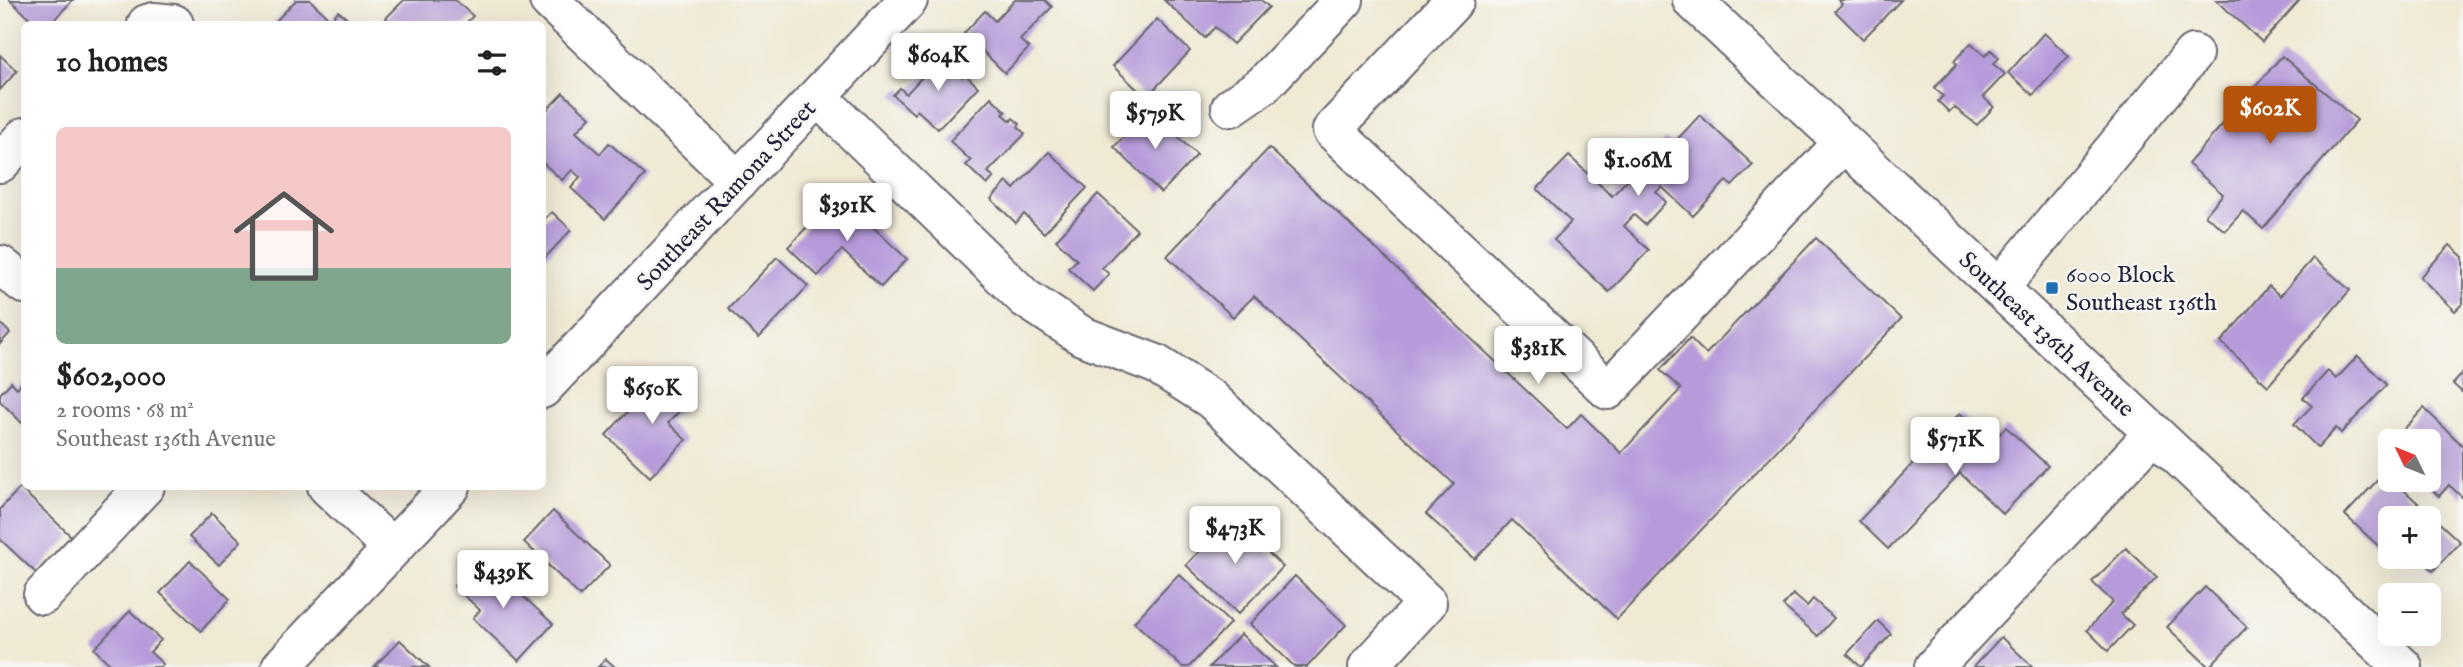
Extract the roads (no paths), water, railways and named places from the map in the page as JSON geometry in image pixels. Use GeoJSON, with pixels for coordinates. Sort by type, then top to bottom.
{"type":"FeatureCollection","features":[{"type":"Feature","properties":{"kind":"street"},"geometry":{"type":"LineString","coordinates":[[549,0],[738,181]]}},
{"type":"Feature","properties":{"kind":"street","name":"Southeast Ramona Street"},"geometry":{"type":"LineString","coordinates":[[546,385],[908,0]]}},
{"type":"Feature","properties":{"kind":"street"},"geometry":{"type":"LineString","coordinates":[[1231,107],[1263,85],[1344,0]]}},
{"type":"Feature","properties":{"kind":"street"},"geometry":{"type":"LineString","coordinates":[[1455,0],[1332,130],[1608,390],[1843,143]]}},
{"type":"Feature","properties":{"kind":"street","name":"Southeast 136th Avenue"},"geometry":{"type":"LineString","coordinates":[[1703,4],[1843,143],[2403,667]]}},
{"type":"Feature","properties":{"kind":"street"},"geometry":{"type":"LineString","coordinates":[[1999,288],[2193,54]]}},
{"type":"Feature","properties":{"kind":"street"},"geometry":{"type":"LineString","coordinates":[[818,97],[1025,298],[1082,336],[1156,364],[1211,399],[1427,603],[1368,667]]}},
{"type":"Feature","properties":{"kind":"street"},"geometry":{"type":"LineString","coordinates":[[0,163],[21,140]]}},
{"type":"Feature","properties":{"kind":"street"},"geometry":{"type":"LineString","coordinates":[[0,265],[21,282]]}},
{"type":"Feature","properties":{"kind":"street"},"geometry":{"type":"LineString","coordinates":[[1934,667],[2153,434]]}},
{"type":"Feature","properties":{"kind":"street"},"geometry":{"type":"LineString","coordinates":[[43,595],[141,490]]}},
{"type":"Feature","properties":{"kind":"street"},"geometry":{"type":"LineString","coordinates":[[331,490],[392,548]]}},
{"type":"Feature","properties":{"kind":"street"},"geometry":{"type":"LineString","coordinates":[[281,667],[446,490]]}},
{"type":"Feature","properties":{"kind":"place","name":"6000 Block Southeast 136th"},"geometry":{"type":"Point","coordinates":[2052,288]}}]}
